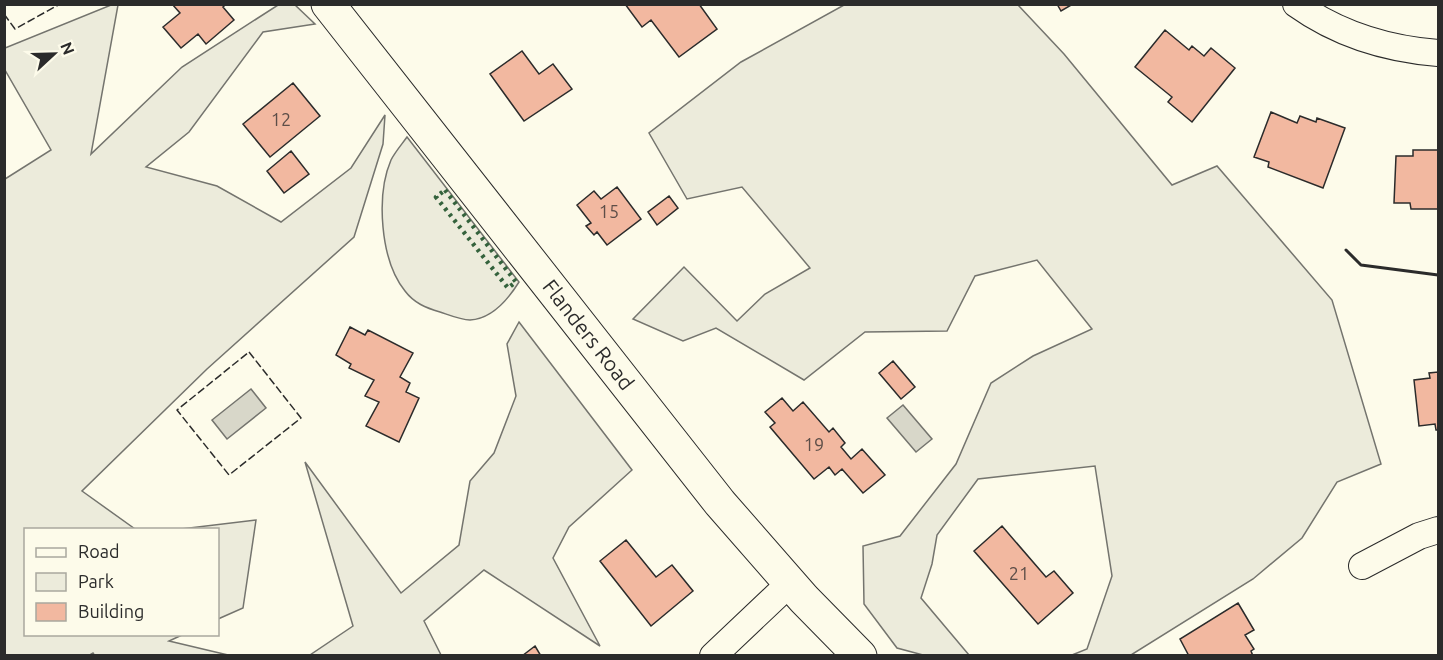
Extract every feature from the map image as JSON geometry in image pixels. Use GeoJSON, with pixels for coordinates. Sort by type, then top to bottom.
{"type":"FeatureCollection","features":[{"type":"Feature","properties":{"kind":"main road","name":"Flanders Road"},"geometry":{"type":"LineString","coordinates":[[328,4],[683,457],[790,583],[860,656]]}},
{"type":"Feature","properties":{"kind":"street"},"geometry":{"type":"LineString","coordinates":[[1296,4],[1339,30],[1376,43],[1414,51],[1438,53]]}},
{"type":"Feature","properties":{"kind":"street"},"geometry":{"type":"LineString","coordinates":[[1362,566],[1419,536],[1438,530]]}},
{"type":"Feature","properties":{"kind":"street"},"geometry":{"type":"LineString","coordinates":[[713,656],[790,583]]}},
{"type":"Feature","properties":{"kind":"green space"},"geometry":{"type":"Polygon","coordinates":[[[111,5],[118,5],[91,154],[182,67],[278,5],[295,5],[315,24],[263,32],[189,132],[146,167],[217,186],[281,222],[351,168],[385,115],[383,144],[354,237],[207,369],[82,491],[134,528],[24,528],[24,636],[180,636],[169,641],[228,655],[95,656],[93,653],[88,656],[5,655],[5,179],[51,150],[5,70],[5,48],[111,5]]]}},
{"type":"Feature","properties":{"kind":"green space"},"geometry":{"type":"Polygon","coordinates":[[[844,5],[1018,5],[1064,54],[1172,185],[1217,166],[1332,300],[1381,464],[1337,482],[1302,538],[1253,579],[1131,655],[1072,655],[1087,649],[1112,576],[1095,466],[978,479],[937,535],[932,564],[921,598],[969,655],[923,655],[897,648],[864,604],[863,546],[900,536],[956,464],[991,383],[1033,356],[1092,329],[1037,260],[975,276],[947,331],[865,332],[804,380],[716,328],[683,341],[633,319],[684,267],[737,321],[765,294],[810,268],[742,187],[687,199],[649,133],[741,62],[844,5]]]}},
{"type":"Feature","properties":{"kind":"green space"},"geometry":{"type":"Polygon","coordinates":[[[407,137],[519,282],[505,301],[486,316],[466,320],[425,307],[405,291],[397,278],[390,262],[383,227],[383,191],[391,160],[407,137]]]}},
{"type":"Feature","properties":{"kind":"green space"},"geometry":{"type":"Polygon","coordinates":[[[519,322],[632,470],[569,527],[553,558],[600,646],[484,570],[424,621],[441,655],[310,655],[353,626],[305,462],[401,593],[459,545],[470,481],[494,453],[516,396],[507,344],[519,322]]]}},
{"type":"Feature","properties":{"kind":"green space"},"geometry":{"type":"Polygon","coordinates":[[[256,520],[243,608],[219,619],[219,528],[189,528],[256,520]]]}},
{"type":"Feature","properties":{"kind":"shaded area"},"geometry":{"type":"Polygon","coordinates":[[[251,389],[266,408],[227,439],[212,420],[251,389]]]}},
{"type":"Feature","properties":{"kind":"shaded area"},"geometry":{"type":"Polygon","coordinates":[[[903,405],[932,439],[916,452],[887,418],[903,405]]]}},
{"type":"Feature","properties":{"kind":"building"},"geometry":{"type":"Polygon","coordinates":[[[172,4],[226,4],[223,7],[234,20],[206,44],[198,34],[181,48],[163,27],[180,13],[172,4]]]}},
{"type":"Feature","properties":{"kind":"building"},"geometry":{"type":"Polygon","coordinates":[[[625,4],[699,4],[717,29],[679,57],[651,20],[642,27],[625,4]]]}},
{"type":"Feature","properties":{"kind":"building"},"geometry":{"type":"Polygon","coordinates":[[[1057,4],[1073,4],[1061,11],[1057,4]]]}},
{"type":"Feature","properties":{"kind":"building"},"geometry":{"type":"Polygon","coordinates":[[[1165,30],[1189,50],[1192,46],[1204,56],[1211,48],[1235,68],[1192,122],[1168,102],[1172,97],[1135,67],[1165,30]]]}},
{"type":"Feature","properties":{"kind":"building"},"geometry":{"type":"Polygon","coordinates":[[[522,51],[539,74],[553,64],[572,89],[524,121],[490,74],[522,51]]]}},
{"type":"Feature","properties":{"kind":"building"},"geometry":{"type":"Polygon","coordinates":[[[293,83],[320,116],[270,157],[243,124],[293,83]]]}},
{"type":"Feature","properties":{"kind":"building"},"geometry":{"type":"Polygon","coordinates":[[[1271,112],[1297,123],[1300,116],[1316,122],[1317,118],[1345,128],[1323,188],[1268,167],[1269,162],[1254,157],[1271,112]]]}},
{"type":"Feature","properties":{"kind":"building"},"geometry":{"type":"Polygon","coordinates":[[[1413,150],[1438,150],[1438,209],[1411,209],[1410,203],[1394,203],[1396,156],[1413,156],[1413,150]]]}},
{"type":"Feature","properties":{"kind":"building"},"geometry":{"type":"Polygon","coordinates":[[[291,151],[309,174],[284,193],[267,171],[291,151]]]}},
{"type":"Feature","properties":{"kind":"building"},"geometry":{"type":"Polygon","coordinates":[[[617,187],[641,219],[607,245],[597,232],[594,235],[586,226],[591,223],[577,205],[594,191],[601,199],[617,187]]]}},
{"type":"Feature","properties":{"kind":"building"},"geometry":{"type":"Polygon","coordinates":[[[669,196],[678,208],[657,225],[648,212],[669,196]]]}},
{"type":"Feature","properties":{"kind":"building"},"geometry":{"type":"Polygon","coordinates":[[[350,327],[365,335],[368,330],[413,353],[400,377],[410,383],[406,392],[419,398],[399,442],[366,426],[379,402],[365,396],[374,380],[349,368],[351,364],[336,355],[350,327]]]}},
{"type":"Feature","properties":{"kind":"building"},"geometry":{"type":"Polygon","coordinates":[[[893,361],[915,387],[901,399],[879,373],[893,361]]]}},
{"type":"Feature","properties":{"kind":"building"},"geometry":{"type":"Polygon","coordinates":[[[1438,372],[1438,430],[1436,430],[1435,424],[1419,426],[1414,380],[1430,378],[1429,373],[1438,372]]]}},
{"type":"Feature","properties":{"kind":"building"},"geometry":{"type":"Polygon","coordinates":[[[782,398],[793,411],[803,402],[829,432],[833,428],[845,443],[841,447],[851,459],[862,449],[885,475],[863,493],[842,469],[835,475],[829,467],[814,479],[770,427],[775,423],[765,412],[782,398]]]}},
{"type":"Feature","properties":{"kind":"building"},"geometry":{"type":"Polygon","coordinates":[[[1002,526],[1046,577],[1054,571],[1073,593],[1038,624],[974,551],[1002,526]]]}},
{"type":"Feature","properties":{"kind":"building"},"geometry":{"type":"Polygon","coordinates":[[[626,540],[656,577],[672,565],[693,591],[651,626],[600,561],[626,540]]]}},
{"type":"Feature","properties":{"kind":"building"},"geometry":{"type":"Polygon","coordinates":[[[1238,603],[1254,630],[1245,635],[1254,649],[1251,651],[1253,656],[1189,656],[1180,639],[1238,603]]]}},
{"type":"Feature","properties":{"kind":"building"},"geometry":{"type":"Polygon","coordinates":[[[535,646],[541,656],[522,656],[535,646]]]}},
{"type":"Feature","properties":{"kind":"hedge"},"geometry":{"type":"LineString","coordinates":[[445,190],[516,282],[508,288],[436,197],[445,190]]}},
{"type":"Feature","properties":{"kind":"fence"},"geometry":{"type":"LineString","coordinates":[[4,14],[15,29],[60,4]]}},
{"type":"Feature","properties":{"kind":"fence"},"geometry":{"type":"LineString","coordinates":[[249,352],[301,418],[229,475],[177,410],[249,352]]}},
{"type":"Feature","properties":{"kind":"wall"},"geometry":{"type":"LineString","coordinates":[[1346,250],[1361,265],[1438,275]]}}]}
